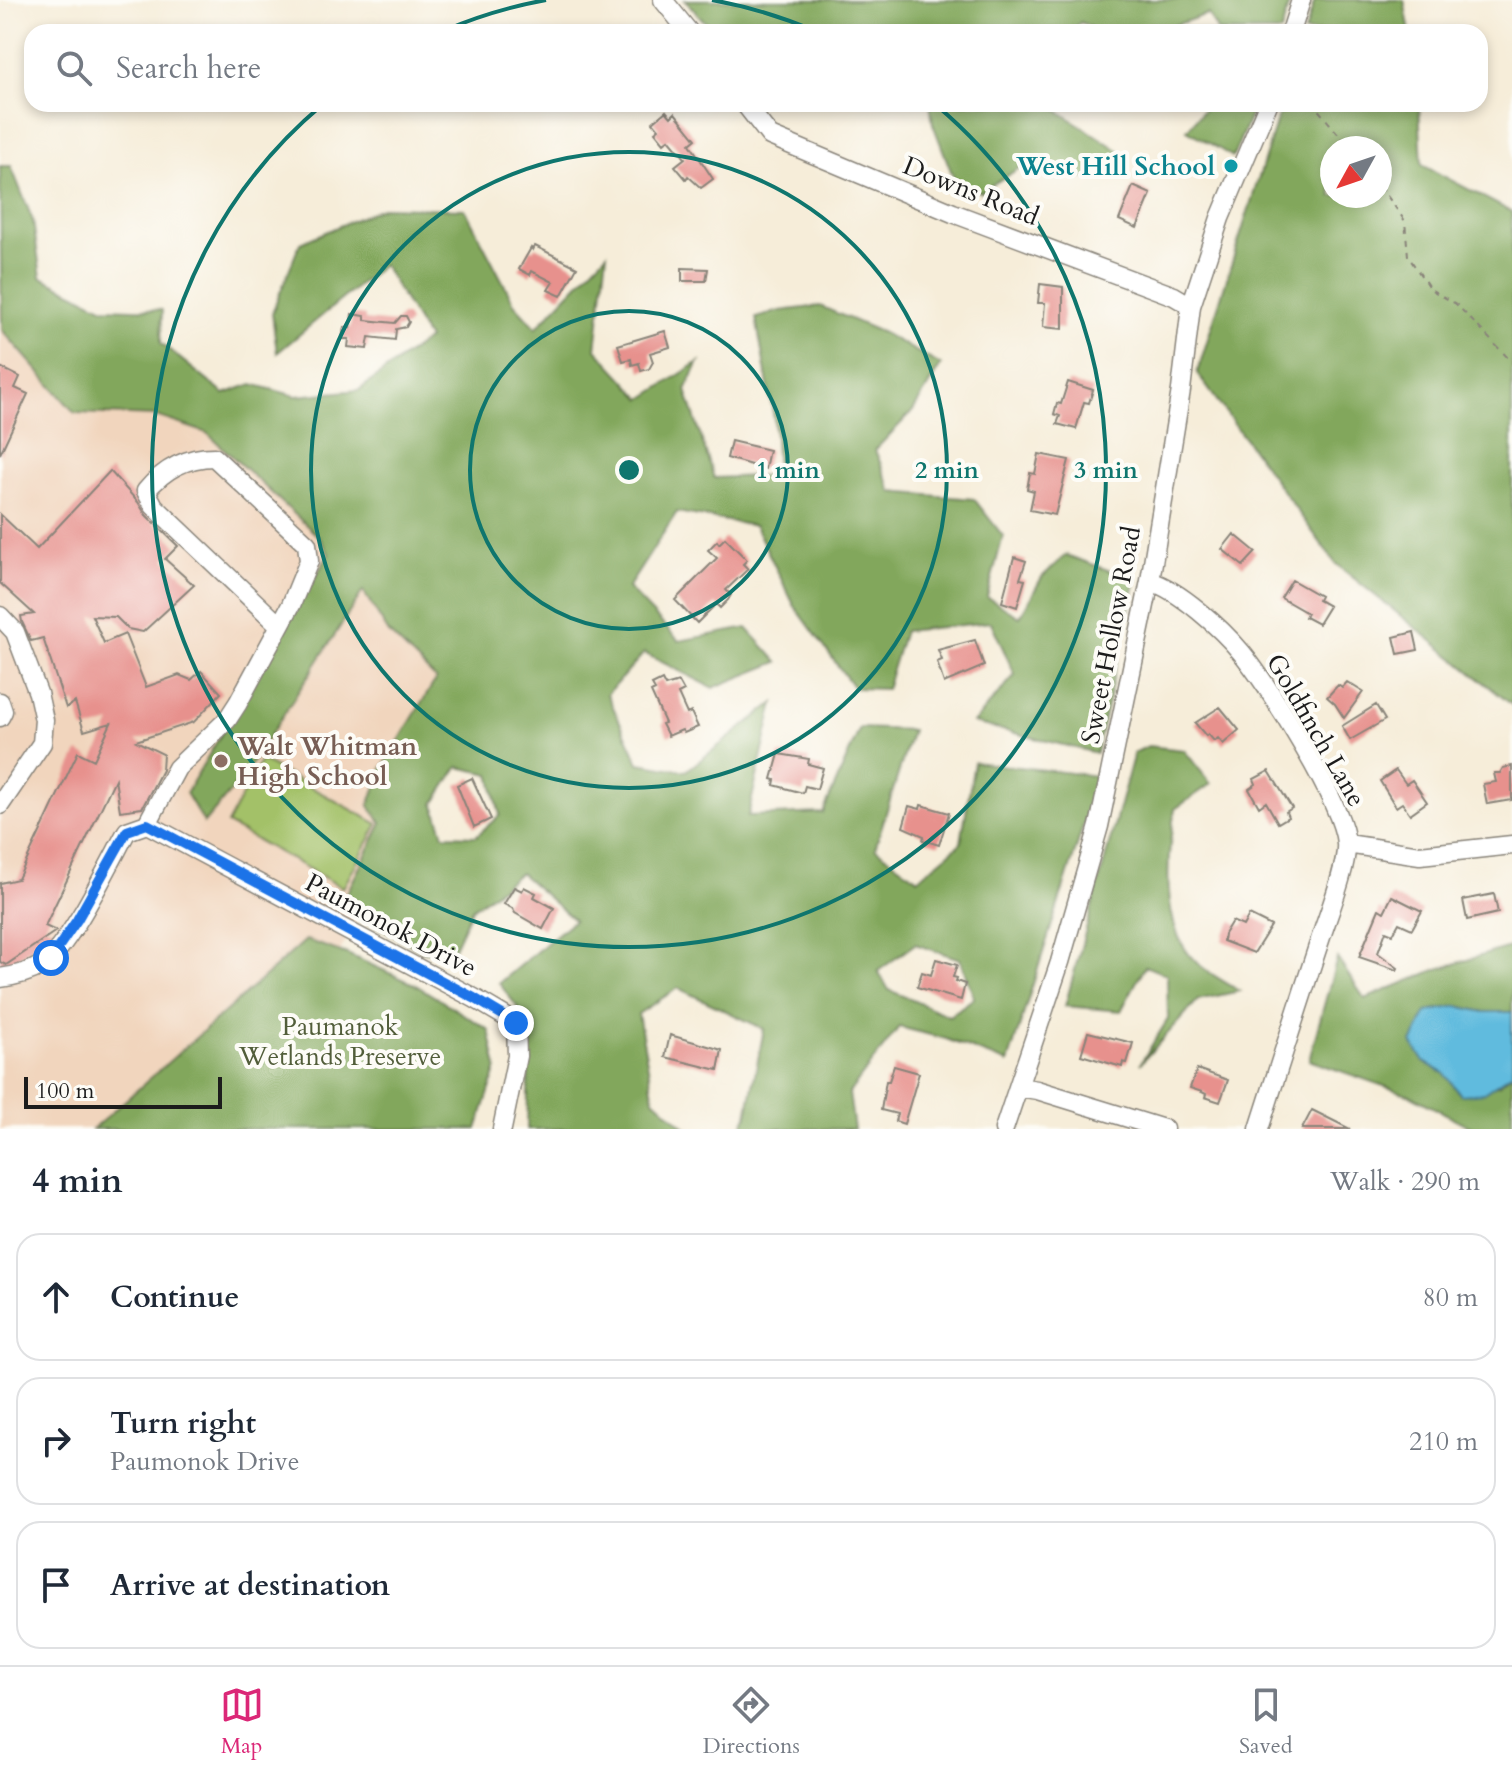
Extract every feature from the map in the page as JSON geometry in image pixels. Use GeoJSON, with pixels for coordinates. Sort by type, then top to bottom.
{"type":"FeatureCollection","features":[{"type":"Feature","properties":{"kind":"street"},"geometry":{"type":"LineString","coordinates":[[663,0],[682,24]]}},
{"type":"Feature","properties":{"kind":"street"},"geometry":{"type":"LineString","coordinates":[[1294,24],[1301,0]]}},
{"type":"Feature","properties":{"kind":"street","name":"Downs Road"},"geometry":{"type":"LineString","coordinates":[[751,112],[770,136],[953,213],[1174,296],[1191,306]]}},
{"type":"Feature","properties":{"kind":"street","name":"Sweet Hollow Road"},"geometry":{"type":"LineString","coordinates":[[1004,1129],[1060,962],[1099,826],[1150,581],[1181,390],[1191,306],[1220,218],[1265,112]]}},
{"type":"Feature","properties":{"kind":"street"},"geometry":{"type":"LineString","coordinates":[[0,978],[23,974],[51,958],[77,920],[127,831],[147,824],[177,768],[233,712],[291,605],[309,561],[307,544],[214,457],[193,457],[155,480],[146,491],[154,506],[279,625]]}},
{"type":"Feature","properties":{"kind":"street","name":"Goldfinch Lane"},"geometry":{"type":"LineString","coordinates":[[1150,581],[1163,585],[1205,617],[1241,651],[1322,782],[1338,814],[1347,844],[1337,887],[1259,1129]]}},
{"type":"Feature","properties":{"kind":"street"},"geometry":{"type":"LineString","coordinates":[[0,616],[15,632],[38,693],[44,720],[42,743],[0,805]]}},
{"type":"Feature","properties":{"kind":"street"},"geometry":{"type":"LineString","coordinates":[[0,702],[3,711],[0,717]]}},
{"type":"Feature","properties":{"kind":"street","name":"Paumonok Drive"},"geometry":{"type":"LineString","coordinates":[[147,824],[516,1023],[517,1056],[502,1129]]}},
{"type":"Feature","properties":{"kind":"street"},"geometry":{"type":"LineString","coordinates":[[1347,844],[1420,855],[1512,845]]}},
{"type":"Feature","properties":{"kind":"street"},"geometry":{"type":"LineString","coordinates":[[1019,1087],[1052,1094],[1164,1129]]}},
{"type":"Feature","properties":{"kind":"path"},"geometry":{"type":"LineString","coordinates":[[1320,112],[1340,136]]}},
{"type":"Feature","properties":{"kind":"path"},"geometry":{"type":"LineString","coordinates":[[1392,203],[1405,221],[1408,256],[1430,289],[1456,304],[1512,362]]}},
{"type":"Feature","properties":{"kind":"shaded area","name":"Walt Whitman High School"},"geometry":{"type":"Polygon","coordinates":[[[0,284],[540,582],[338,955],[306,940],[93,1129],[0,1129],[0,284]]]}},
{"type":"Feature","properties":{"kind":"green space"},"geometry":{"type":"Polygon","coordinates":[[[685,0],[1290,0],[1283,24],[1214,24],[1208,14],[1178,24],[707,24],[685,0]]]}},
{"type":"Feature","properties":{"kind":"green space"},"geometry":{"type":"Polygon","coordinates":[[[1315,0],[1404,0],[1408,24],[1308,24],[1315,0]]]}},
{"type":"Feature","properties":{"kind":"green space"},"geometry":{"type":"Polygon","coordinates":[[[931,112],[1060,112],[1124,154],[1091,179],[1023,166],[980,192],[954,179],[931,112]]]}},
{"type":"Feature","properties":{"kind":"green space"},"geometry":{"type":"Polygon","coordinates":[[[1202,112],[1252,112],[1233,157],[1187,130],[1202,112]]]}},
{"type":"Feature","properties":{"kind":"green space"},"geometry":{"type":"Polygon","coordinates":[[[1279,112],[1419,112],[1422,165],[1512,212],[1512,705],[1336,564],[1197,373],[1279,112]]]}},
{"type":"Feature","properties":{"kind":"green space"},"geometry":{"type":"Polygon","coordinates":[[[0,166],[11,166],[33,221],[41,277],[104,308],[162,310],[161,343],[224,394],[252,384],[296,396],[359,390],[428,339],[383,265],[277,353],[272,313],[300,243],[383,207],[465,209],[515,305],[536,328],[607,253],[596,349],[642,399],[699,362],[686,390],[714,478],[777,475],[774,419],[756,318],[780,311],[820,306],[883,333],[941,365],[913,411],[875,450],[892,492],[974,499],[1003,536],[987,597],[1020,617],[1042,577],[1066,555],[1136,580],[1096,753],[973,723],[1015,675],[991,622],[904,631],[886,689],[854,688],[794,605],[755,526],[677,512],[628,588],[679,641],[747,628],[778,662],[713,688],[644,653],[607,694],[639,763],[686,771],[774,703],[748,816],[823,813],[860,728],[912,730],[875,848],[918,879],[961,843],[974,762],[1099,776],[1008,1063],[946,1039],[899,1027],[849,1093],[854,1129],[741,1129],[747,1116],[764,1029],[678,988],[638,1014],[654,1099],[687,1129],[527,1129],[530,1024],[499,983],[574,920],[520,873],[472,909],[452,952],[425,952],[340,906],[382,823],[369,806],[382,769],[436,679],[389,633],[363,591],[244,776],[204,823],[186,793],[329,554],[319,537],[207,433],[156,416],[75,413],[2,330],[0,166]],[[458,767],[434,804],[444,835],[476,836],[500,815],[490,774],[458,767]],[[915,944],[878,971],[889,990],[949,1016],[974,998],[960,959],[915,944]]]}},
{"type":"Feature","properties":{"kind":"green space"},"geometry":{"type":"Polygon","coordinates":[[[1148,746],[1184,750],[1211,784],[1175,809],[1169,867],[1171,909],[1183,946],[1194,960],[1240,991],[1198,1000],[1140,1064],[1168,1019],[1167,975],[1145,966],[1121,1011],[1065,1006],[1134,753],[1148,746]]]}},
{"type":"Feature","properties":{"kind":"green space"},"geometry":{"type":"Polygon","coordinates":[[[261,760],[378,824],[343,888],[227,824],[261,760]]]}},
{"type":"Feature","properties":{"kind":"green space","name":"Paumanok Wetlands Preserve"},"geometry":{"type":"Polygon","coordinates":[[[306,940],[347,954],[414,984],[489,1030],[497,1068],[477,1129],[93,1129],[306,940]]]}},
{"type":"Feature","properties":{"kind":"green space"},"geometry":{"type":"Polygon","coordinates":[[[1512,946],[1512,1012],[1484,1012],[1457,1006],[1424,1062],[1444,1073],[1461,1095],[1500,1084],[1512,1073],[1512,1129],[1474,1129],[1410,1095],[1309,1060],[1337,958],[1365,999],[1435,970],[1512,946]]]}},
{"type":"Feature","properties":{"kind":"water"},"geometry":{"type":"Polygon","coordinates":[[[1457,1006],[1484,1012],[1512,1012],[1512,1073],[1484,1093],[1461,1095],[1444,1073],[1424,1062],[1412,1043],[1427,1012],[1457,1006]]]}},
{"type":"Feature","properties":{"kind":"building"},"geometry":{"type":"Polygon","coordinates":[[[665,112],[671,117],[675,113],[696,139],[690,144],[713,179],[701,188],[688,176],[686,179],[675,166],[685,158],[669,139],[664,143],[655,132],[659,129],[653,122],[665,112]]]}},
{"type":"Feature","properties":{"kind":"building"},"geometry":{"type":"Polygon","coordinates":[[[1133,186],[1151,194],[1137,228],[1119,220],[1133,186]]]}},
{"type":"Feature","properties":{"kind":"building"},"geometry":{"type":"Polygon","coordinates":[[[535,246],[577,267],[561,296],[548,290],[553,282],[532,271],[530,275],[519,269],[535,246]]]}},
{"type":"Feature","properties":{"kind":"building"},"geometry":{"type":"Polygon","coordinates":[[[682,268],[708,269],[706,281],[682,281],[682,268]]]}},
{"type":"Feature","properties":{"kind":"building"},"geometry":{"type":"Polygon","coordinates":[[[1040,284],[1063,287],[1063,329],[1043,327],[1045,303],[1038,303],[1040,284]]]}},
{"type":"Feature","properties":{"kind":"building"},"geometry":{"type":"Polygon","coordinates":[[[352,314],[365,316],[365,320],[395,323],[401,316],[406,316],[409,322],[406,327],[396,329],[395,340],[369,337],[367,349],[348,347],[349,339],[342,339],[344,327],[350,328],[352,314]]]}},
{"type":"Feature","properties":{"kind":"building"},"geometry":{"type":"Polygon","coordinates":[[[665,331],[670,347],[650,353],[653,362],[649,369],[641,371],[639,363],[632,365],[631,359],[623,361],[618,345],[665,331]]]}},
{"type":"Feature","properties":{"kind":"building"},"geometry":{"type":"Polygon","coordinates":[[[0,367],[20,377],[15,388],[28,394],[0,454],[0,367]]]}},
{"type":"Feature","properties":{"kind":"building"},"geometry":{"type":"Polygon","coordinates":[[[1068,382],[1093,390],[1089,403],[1084,402],[1076,429],[1057,424],[1060,416],[1054,414],[1057,403],[1061,404],[1068,382]]]}},
{"type":"Feature","properties":{"kind":"building"},"geometry":{"type":"Polygon","coordinates":[[[731,441],[769,450],[765,469],[727,458],[731,441]]]}},
{"type":"Feature","properties":{"kind":"building"},"geometry":{"type":"Polygon","coordinates":[[[1039,454],[1069,460],[1055,515],[1030,510],[1034,491],[1027,489],[1030,473],[1035,474],[1039,454]]]}},
{"type":"Feature","properties":{"kind":"building"},"geometry":{"type":"Polygon","coordinates":[[[110,471],[146,515],[178,546],[165,559],[194,585],[143,632],[128,629],[116,617],[92,616],[104,643],[125,634],[146,687],[179,675],[191,680],[201,671],[221,693],[194,722],[136,741],[163,754],[162,770],[142,808],[120,811],[115,779],[45,926],[56,931],[6,965],[0,962],[0,883],[18,879],[78,752],[94,760],[111,723],[84,731],[75,702],[66,708],[43,638],[31,641],[22,622],[21,616],[34,614],[0,583],[0,514],[37,549],[110,471]]]}},
{"type":"Feature","properties":{"kind":"building"},"geometry":{"type":"Polygon","coordinates":[[[1234,534],[1256,552],[1243,566],[1222,549],[1234,534]]]}},
{"type":"Feature","properties":{"kind":"building"},"geometry":{"type":"Polygon","coordinates":[[[725,538],[747,560],[743,564],[748,569],[726,590],[731,595],[728,600],[720,608],[716,604],[697,623],[675,600],[717,558],[708,550],[725,538]]]}},
{"type":"Feature","properties":{"kind":"building"},"geometry":{"type":"Polygon","coordinates":[[[1014,557],[1026,561],[1020,579],[1025,580],[1017,607],[1002,602],[1014,557]]]}},
{"type":"Feature","properties":{"kind":"building"},"geometry":{"type":"Polygon","coordinates":[[[1292,580],[1320,596],[1318,600],[1329,606],[1318,624],[1305,617],[1307,613],[1281,598],[1292,580]]]}},
{"type":"Feature","properties":{"kind":"building"},"geometry":{"type":"Polygon","coordinates":[[[1414,632],[1418,650],[1398,654],[1394,637],[1414,632]]]}},
{"type":"Feature","properties":{"kind":"building"},"geometry":{"type":"Polygon","coordinates":[[[975,640],[984,666],[944,683],[937,662],[942,660],[938,650],[975,640]]]}},
{"type":"Feature","properties":{"kind":"building"},"geometry":{"type":"Polygon","coordinates":[[[662,680],[665,686],[679,682],[684,691],[678,694],[687,714],[691,712],[698,727],[668,736],[651,692],[655,690],[652,685],[662,680]]]}},
{"type":"Feature","properties":{"kind":"building"},"geometry":{"type":"Polygon","coordinates":[[[1347,682],[1363,692],[1344,718],[1327,697],[1338,685],[1342,688],[1347,682]]]}},
{"type":"Feature","properties":{"kind":"building"},"geometry":{"type":"Polygon","coordinates":[[[1376,705],[1385,720],[1350,740],[1342,726],[1376,705]]]}},
{"type":"Feature","properties":{"kind":"building"},"geometry":{"type":"Polygon","coordinates":[[[1220,707],[1239,730],[1223,744],[1218,738],[1214,741],[1208,734],[1206,736],[1195,723],[1220,707]]]}},
{"type":"Feature","properties":{"kind":"building"},"geometry":{"type":"Polygon","coordinates":[[[779,754],[809,759],[808,764],[823,768],[817,789],[805,786],[803,793],[774,785],[775,780],[772,779],[779,754]]]}},
{"type":"Feature","properties":{"kind":"building"},"geometry":{"type":"Polygon","coordinates":[[[1512,766],[1512,800],[1487,804],[1483,784],[1496,782],[1494,773],[1512,766]]]}},
{"type":"Feature","properties":{"kind":"building"},"geometry":{"type":"Polygon","coordinates":[[[1396,770],[1406,784],[1412,780],[1427,802],[1410,814],[1402,803],[1396,807],[1380,781],[1396,770]]]}},
{"type":"Feature","properties":{"kind":"building"},"geometry":{"type":"Polygon","coordinates":[[[1269,771],[1292,808],[1286,812],[1288,817],[1278,823],[1266,802],[1259,807],[1249,789],[1256,784],[1254,779],[1269,771]]]}},
{"type":"Feature","properties":{"kind":"building"},"geometry":{"type":"Polygon","coordinates":[[[472,778],[491,819],[474,827],[457,785],[472,778]]]}},
{"type":"Feature","properties":{"kind":"building"},"geometry":{"type":"Polygon","coordinates":[[[921,805],[949,813],[939,845],[923,840],[924,836],[903,827],[909,806],[920,809],[921,805]]]}},
{"type":"Feature","properties":{"kind":"building"},"geometry":{"type":"Polygon","coordinates":[[[514,887],[522,891],[524,887],[536,893],[534,897],[554,908],[543,929],[504,904],[514,887]]]}},
{"type":"Feature","properties":{"kind":"building"},"geometry":{"type":"Polygon","coordinates":[[[1494,894],[1498,913],[1467,920],[1463,900],[1494,894]]]}},
{"type":"Feature","properties":{"kind":"building"},"geometry":{"type":"Polygon","coordinates":[[[1392,896],[1422,911],[1412,929],[1399,923],[1393,934],[1386,931],[1378,953],[1397,970],[1359,957],[1379,909],[1384,912],[1392,896]]]}},
{"type":"Feature","properties":{"kind":"building"},"geometry":{"type":"Polygon","coordinates":[[[1249,915],[1271,926],[1254,953],[1223,941],[1232,921],[1243,926],[1249,915]]]}},
{"type":"Feature","properties":{"kind":"building"},"geometry":{"type":"Polygon","coordinates":[[[936,959],[957,965],[953,977],[965,984],[961,1000],[917,987],[922,972],[931,975],[936,959]]]}},
{"type":"Feature","properties":{"kind":"building"},"geometry":{"type":"Polygon","coordinates":[[[1088,1032],[1133,1043],[1127,1063],[1123,1062],[1122,1067],[1081,1055],[1088,1032]]]}},
{"type":"Feature","properties":{"kind":"building"},"geometry":{"type":"Polygon","coordinates":[[[670,1035],[722,1050],[718,1070],[665,1057],[670,1035]]]}},
{"type":"Feature","properties":{"kind":"building"},"geometry":{"type":"Polygon","coordinates":[[[894,1066],[919,1073],[904,1124],[895,1121],[897,1114],[881,1110],[886,1081],[889,1081],[894,1066]]]}},
{"type":"Feature","properties":{"kind":"building"},"geometry":{"type":"Polygon","coordinates":[[[1197,1069],[1228,1080],[1220,1102],[1190,1088],[1197,1069]]]}},
{"type":"Feature","properties":{"kind":"building"},"geometry":{"type":"Polygon","coordinates":[[[1312,1110],[1350,1129],[1302,1129],[1312,1110]]]}},
{"type":"Feature","properties":{"kind":"place","name":"West Hill School"},"geometry":{"type":"Point","coordinates":[1231,166]}},
{"type":"Feature","properties":{"kind":"place","name":"Walt Whitman High School"},"geometry":{"type":"Point","coordinates":[221,761]}},
{"type":"Feature","properties":{"kind":"route"},"geometry":{"type":"LineString","coordinates":[[51,958],[77,920],[127,831],[147,824],[516,1023]]}}]}
